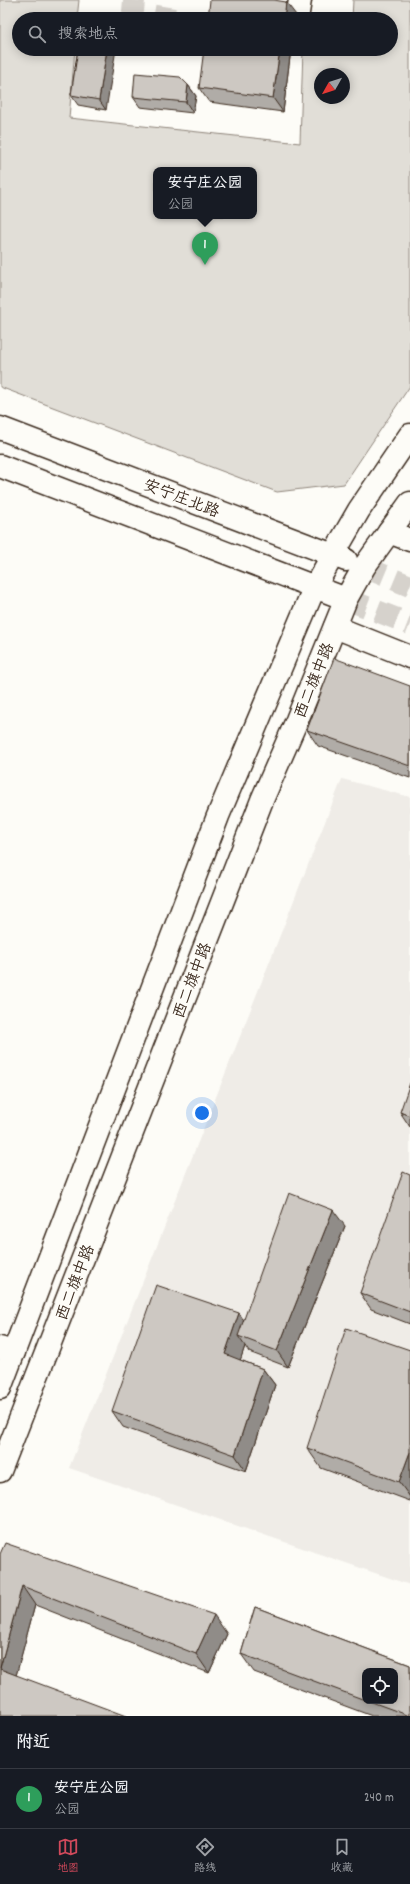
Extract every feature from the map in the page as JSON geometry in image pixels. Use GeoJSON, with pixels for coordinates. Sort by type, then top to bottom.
{"type":"FeatureCollection","features":[{"type":"Feature","properties":{"kind":"main road"},"geometry":{"type":"LineString","coordinates":[[298,12],[300,0]]}},
{"type":"Feature","properties":{"kind":"main road","name":"安宁庄北路"},"geometry":{"type":"LineString","coordinates":[[0,428],[364,567]]}},
{"type":"Feature","properties":{"kind":"main road","name":"西二旗中路"},"geometry":{"type":"LineString","coordinates":[[0,1388],[7,1350],[218,816],[315,586],[359,510],[410,435]]}},
{"type":"Feature","properties":{"kind":"main road"},"geometry":{"type":"LineString","coordinates":[[0,466],[346,599]]}},
{"type":"Feature","properties":{"kind":"main road","name":"西二旗中路"},"geometry":{"type":"LineString","coordinates":[[0,1470],[259,807],[297,720],[346,599],[364,567],[410,503]]}},
{"type":"Feature","properties":{"kind":"main road"},"geometry":{"type":"LineString","coordinates":[[389,532],[410,540]]}},
{"type":"Feature","properties":{"kind":"main road"},"geometry":{"type":"LineString","coordinates":[[335,627],[410,657]]}},
{"type":"Feature","properties":{"kind":"main road"},"geometry":{"type":"LineString","coordinates":[[297,720],[320,728]]}},
{"type":"Feature","properties":{"kind":"shaded area"},"geometry":{"type":"Polygon","coordinates":[[[0,0],[79,0],[78,12],[12,12],[12,56],[74,56],[69,118],[300,143],[303,56],[398,56],[398,12],[352,12],[353,0],[410,0],[410,386],[344,484],[277,492],[0,387],[0,0]]]}},
{"type":"Feature","properties":{"kind":"shaded area"},"geometry":{"type":"Polygon","coordinates":[[[342,779],[410,797],[410,1585],[69,1468],[342,779]]]}},
{"type":"Feature","properties":{"kind":"building"},"geometry":{"type":"Polygon","coordinates":[[[210,0],[274,0],[286,2],[285,12],[209,12],[210,0]]]}},
{"type":"Feature","properties":{"kind":"building"},"geometry":{"type":"Polygon","coordinates":[[[77,56],[106,56],[99,100],[71,95],[77,56]]]}},
{"type":"Feature","properties":{"kind":"building"},"geometry":{"type":"Polygon","coordinates":[[[203,56],[279,56],[273,98],[199,88],[203,56]]]}},
{"type":"Feature","properties":{"kind":"building"},"geometry":{"type":"Polygon","coordinates":[[[135,73],[180,77],[188,85],[186,102],[133,97],[135,73]]]}},
{"type":"Feature","properties":{"kind":"building"},"geometry":{"type":"Polygon","coordinates":[[[334,658],[410,686],[410,766],[307,730],[334,658]]]}},
{"type":"Feature","properties":{"kind":"building"},"geometry":{"type":"Polygon","coordinates":[[[410,1083],[410,1116],[400,1112],[410,1083]]]}},
{"type":"Feature","properties":{"kind":"building"},"geometry":{"type":"Polygon","coordinates":[[[403,1172],[410,1175],[410,1312],[360,1293],[403,1172]]]}},
{"type":"Feature","properties":{"kind":"building"},"geometry":{"type":"Polygon","coordinates":[[[289,1193],[333,1210],[277,1351],[238,1336],[289,1193]]]}},
{"type":"Feature","properties":{"kind":"building"},"geometry":{"type":"Polygon","coordinates":[[[156,1285],[239,1313],[225,1354],[263,1369],[235,1455],[112,1411],[156,1285]]]}},
{"type":"Feature","properties":{"kind":"building"},"geometry":{"type":"Polygon","coordinates":[[[346,1328],[410,1350],[410,1452],[399,1482],[307,1448],[346,1328]]]}},
{"type":"Feature","properties":{"kind":"building"},"geometry":{"type":"Polygon","coordinates":[[[5,1543],[214,1615],[196,1654],[22,1586],[0,1668],[0,1554],[5,1543]]]}},
{"type":"Feature","properties":{"kind":"building"},"geometry":{"type":"Polygon","coordinates":[[[255,1607],[410,1665],[410,1716],[377,1704],[398,1704],[398,1668],[362,1668],[362,1699],[241,1654],[255,1607]]]}},
{"type":"Feature","properties":{"kind":"building"},"geometry":{"type":"Polygon","coordinates":[[[0,1669],[126,1716],[0,1716],[0,1669]]]}},
{"type":"Feature","properties":{"kind":"tunnel"},"geometry":{"type":"LineString","coordinates":[[133,12],[134,0]]}},
{"type":"Feature","properties":{"kind":"tunnel"},"geometry":{"type":"LineString","coordinates":[[364,567],[410,586]]}},
{"type":"Feature","properties":{"kind":"tunnel"},"geometry":{"type":"LineString","coordinates":[[346,599],[410,624]]}},
{"type":"Feature","properties":{"kind":"place","name":"安宁庄公园"},"geometry":{"type":"Point","coordinates":[205,265]}}]}
